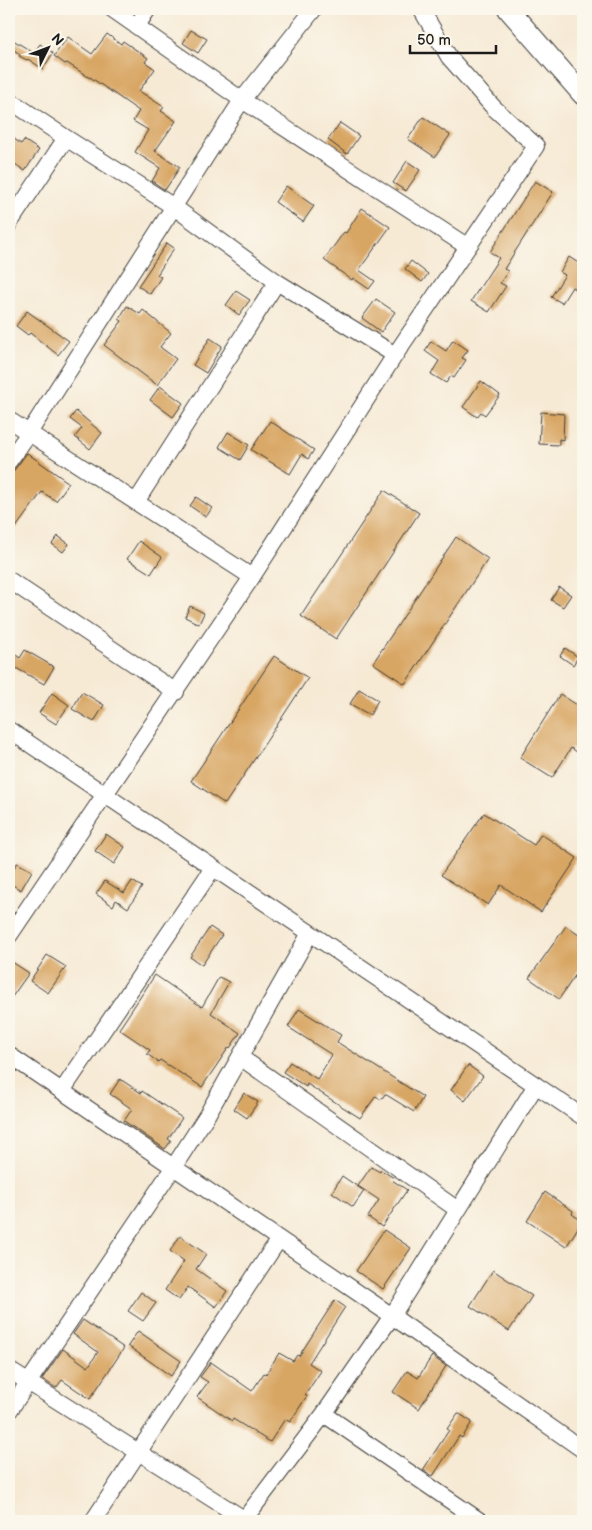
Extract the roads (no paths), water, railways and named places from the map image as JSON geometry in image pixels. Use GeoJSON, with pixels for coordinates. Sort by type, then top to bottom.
{"type":"FeatureCollection","features":[{"type":"Feature","properties":{"kind":"main road"},"geometry":{"type":"LineString","coordinates":[[508,9],[583,95]]}},
{"type":"Feature","properties":{"kind":"street"},"geometry":{"type":"LineString","coordinates":[[112,9],[242,100],[468,247]]}},
{"type":"Feature","properties":{"kind":"street"},"geometry":{"type":"LineString","coordinates":[[137,26],[148,9]]}},
{"type":"Feature","properties":{"kind":"street"},"geometry":{"type":"LineString","coordinates":[[9,461],[29,433],[242,100],[314,9]]}},
{"type":"Feature","properties":{"kind":"street"},"geometry":{"type":"LineString","coordinates":[[9,936],[176,692],[395,355],[536,146],[494,108],[449,57],[421,9]]}},
{"type":"Feature","properties":{"kind":"street"},"geometry":{"type":"LineString","coordinates":[[9,100],[174,207],[277,282],[395,355]]}},
{"type":"Feature","properties":{"kind":"street"},"geometry":{"type":"LineString","coordinates":[[9,224],[66,138]]}},
{"type":"Feature","properties":{"kind":"street"},"geometry":{"type":"LineString","coordinates":[[136,502],[277,282]]}},
{"type":"Feature","properties":{"kind":"street"},"geometry":{"type":"LineString","coordinates":[[9,420],[252,577]]}},
{"type":"Feature","properties":{"kind":"street"},"geometry":{"type":"LineString","coordinates":[[9,580],[176,692]]}},
{"type":"Feature","properties":{"kind":"street"},"geometry":{"type":"LineString","coordinates":[[9,730],[583,1117]]}},
{"type":"Feature","properties":{"kind":"street"},"geometry":{"type":"LineString","coordinates":[[62,1091],[213,868]]}},
{"type":"Feature","properties":{"kind":"street"},"geometry":{"type":"LineString","coordinates":[[9,1411],[207,1115],[310,933]]}},
{"type":"Feature","properties":{"kind":"street"},"geometry":{"type":"LineString","coordinates":[[9,1055],[392,1316],[583,1450]]}},
{"type":"Feature","properties":{"kind":"street"},"geometry":{"type":"LineString","coordinates":[[240,1057],[458,1210]]}},
{"type":"Feature","properties":{"kind":"street"},"geometry":{"type":"LineString","coordinates":[[9,1370],[245,1521],[324,1414],[392,1316],[536,1085]]}},
{"type":"Feature","properties":{"kind":"street"},"geometry":{"type":"LineString","coordinates":[[93,1521],[279,1240]]}},
{"type":"Feature","properties":{"kind":"street"},"geometry":{"type":"LineString","coordinates":[[324,1414],[480,1521]]}}]}
